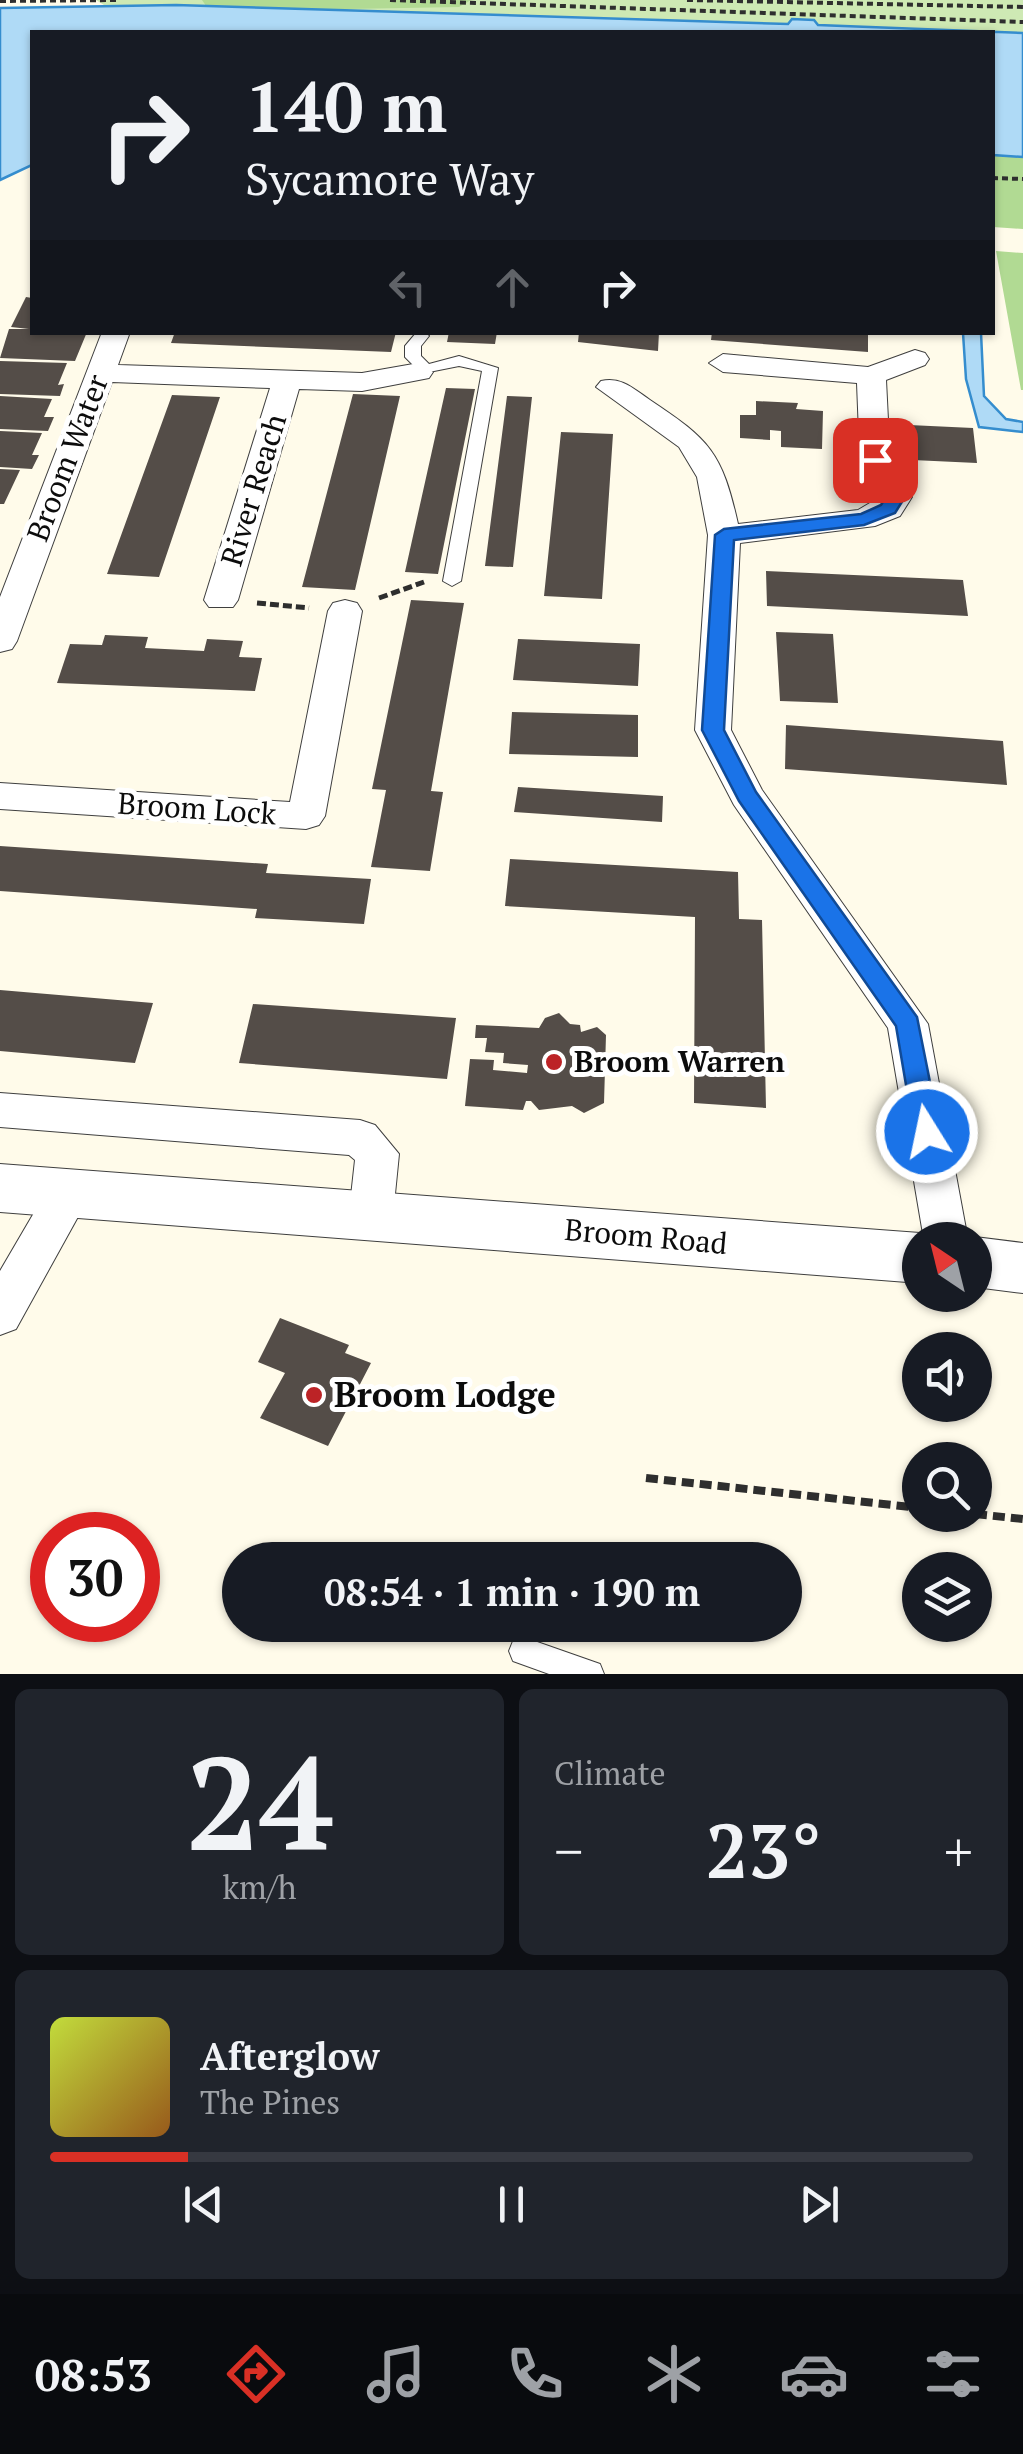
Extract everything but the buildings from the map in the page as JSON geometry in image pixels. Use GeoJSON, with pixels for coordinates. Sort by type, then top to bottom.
{"type":"FeatureCollection","features":[{"type":"Feature","properties":{"kind":"street","name":"Broom Water"},"geometry":{"type":"LineString","coordinates":[[0,641],[115,335]]}},
{"type":"Feature","properties":{"kind":"street"},"geometry":{"type":"LineString","coordinates":[[722,363],[871,376],[915,360]]}},
{"type":"Feature","properties":{"kind":"street","name":"River Reach"},"geometry":{"type":"LineString","coordinates":[[100,373],[362,382],[422,370]]}},
{"type":"Feature","properties":{"kind":"street"},"geometry":{"type":"LineString","coordinates":[[724,535],[864,519],[889,509],[896,497],[875,460],[871,376]]}},
{"type":"Feature","properties":{"kind":"street","name":"River Reach"},"geometry":{"type":"LineString","coordinates":[[220,600],[287,380]]}},
{"type":"Feature","properties":{"kind":"street"},"geometry":{"type":"LineString","coordinates":[[611,387],[691,441],[712,477],[724,535],[713,730],[747,796],[908,1024],[943,1222]]}},
{"type":"Feature","properties":{"kind":"street","name":"Broom Lock"},"geometry":{"type":"LineString","coordinates":[[0,796],[306,816],[345,611]]}},
{"type":"Feature","properties":{"kind":"street"},"geometry":{"type":"LineString","coordinates":[[0,1110],[360,1138],[377,1154],[372,1214]]}},
{"type":"Feature","properties":{"kind":"street","name":"Broom Road"},"geometry":{"type":"LineString","coordinates":[[0,1188],[902,1257]]}},
{"type":"Feature","properties":{"kind":"street"},"geometry":{"type":"LineString","coordinates":[[0,1314],[68,1195]]}},
{"type":"Feature","properties":{"kind":"street"},"geometry":{"type":"LineString","coordinates":[[992,1264],[1023,1268]]}},
{"type":"Feature","properties":{"kind":"lane"},"geometry":{"type":"LineString","coordinates":[[421,336],[413,357],[422,370],[460,362],[490,368],[452,581]]}},
{"type":"Feature","properties":{"kind":"lane"},"geometry":{"type":"LineString","coordinates":[[522,1651],[590,1674]]}},
{"type":"Feature","properties":{"kind":"path"},"geometry":{"type":"LineString","coordinates":[[0,2],[119,0]]}},
{"type":"Feature","properties":{"kind":"path"},"geometry":{"type":"LineString","coordinates":[[390,0],[1023,22]]}},
{"type":"Feature","properties":{"kind":"path"},"geometry":{"type":"LineString","coordinates":[[687,0],[1023,7]]}},
{"type":"Feature","properties":{"kind":"path"},"geometry":{"type":"LineString","coordinates":[[808,0],[816,2]]}},
{"type":"Feature","properties":{"kind":"path"},"geometry":{"type":"LineString","coordinates":[[828,2],[835,0]]}},
{"type":"Feature","properties":{"kind":"path"},"geometry":{"type":"LineString","coordinates":[[844,2],[844,16]]}},
{"type":"Feature","properties":{"kind":"path"},"geometry":{"type":"LineString","coordinates":[[995,178],[1023,180]]}},
{"type":"Feature","properties":{"kind":"path"},"geometry":{"type":"LineString","coordinates":[[220,600],[345,611],[420,582],[452,581]]}},
{"type":"Feature","properties":{"kind":"path"},"geometry":{"type":"LineString","coordinates":[[646,1478],[902,1506]]}},
{"type":"Feature","properties":{"kind":"path"},"geometry":{"type":"LineString","coordinates":[[992,1516],[1023,1519]]}},
{"type":"Feature","properties":{"kind":"green space"},"geometry":{"type":"Polygon","coordinates":[[[96,0],[1023,0],[1023,33],[817,25],[813,20],[793,19],[789,24],[104,5],[96,0]]]}},
{"type":"Feature","properties":{"kind":"green space"},"geometry":{"type":"Polygon","coordinates":[[[202,0],[471,0],[459,7],[293,10],[215,19],[202,0]]]}},
{"type":"Feature","properties":{"kind":"green space"},"geometry":{"type":"Polygon","coordinates":[[[995,155],[1023,157],[1023,229],[995,227],[995,155]]]}},
{"type":"Feature","properties":{"kind":"green space"},"geometry":{"type":"Polygon","coordinates":[[[996,251],[1023,253],[1023,390],[1021,390],[996,251]]]}},
{"type":"Feature","properties":{"kind":"water"},"geometry":{"type":"Polygon","coordinates":[[[176,5],[788,24],[792,19],[814,20],[818,25],[946,30],[30,30],[30,166],[0,180],[0,8],[176,5]]]}},
{"type":"Feature","properties":{"kind":"water"},"geometry":{"type":"Polygon","coordinates":[[[995,32],[1023,33],[1023,157],[995,155],[995,32]]]}},
{"type":"Feature","properties":{"kind":"water"},"geometry":{"type":"Polygon","coordinates":[[[963,335],[981,335],[984,396],[1006,419],[1023,422],[1023,432],[979,427],[966,379],[963,335]]]}},
{"type":"Feature","properties":{"kind":"place","name":"Broom Warren"},"geometry":{"type":"Point","coordinates":[554,1062]}},
{"type":"Feature","properties":{"kind":"place","name":"Broom Lodge"},"geometry":{"type":"Point","coordinates":[314,1395]}},
{"type":"Feature","properties":{"kind":"route"},"geometry":{"type":"LineString","coordinates":[[875,460],[896,497],[889,509],[864,519],[724,535],[713,730],[747,796],[908,1024],[927,1132]]}}]}
